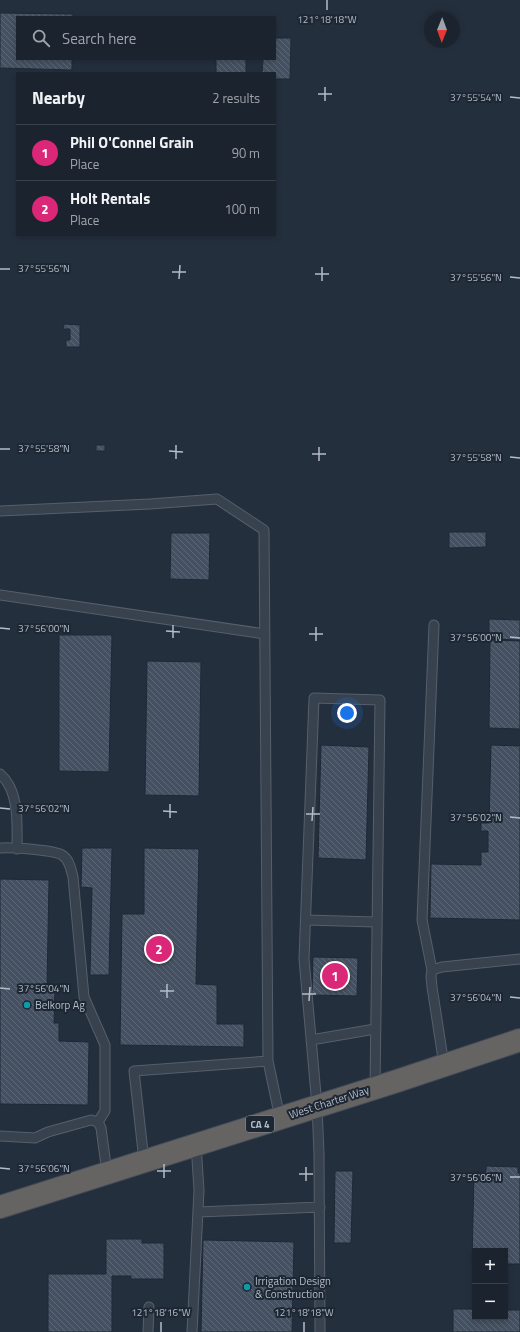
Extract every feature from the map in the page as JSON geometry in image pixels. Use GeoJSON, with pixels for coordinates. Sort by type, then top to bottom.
{"type":"FeatureCollection","features":[{"type":"Feature","properties":{"kind":"highway","name":"West Charter Way"},"geometry":{"type":"LineString","coordinates":[[0,1207],[520,1040]]}},
{"type":"Feature","properties":{"kind":"lane"},"geometry":{"type":"LineString","coordinates":[[0,510],[150,504],[217,499],[264,530],[268,1061],[280,1118]]}},
{"type":"Feature","properties":{"kind":"lane"},"geometry":{"type":"LineString","coordinates":[[0,595],[265,634]]}},
{"type":"Feature","properties":{"kind":"lane"},"geometry":{"type":"LineString","coordinates":[[434,625],[422,920],[432,970],[432,987],[444,1065]]}},
{"type":"Feature","properties":{"kind":"lane"},"geometry":{"type":"LineString","coordinates":[[320,1332],[320,1154],[304,959],[314,698],[380,700],[374,1088]]}},
{"type":"Feature","properties":{"kind":"lane"},"geometry":{"type":"LineString","coordinates":[[0,774],[6,780],[13,796],[17,824],[17,849]]}},
{"type":"Feature","properties":{"kind":"lane"},"geometry":{"type":"LineString","coordinates":[[0,848],[52,852],[63,856],[69,863],[73,878],[84,997],[105,1045],[105,1111],[98,1122]]}},
{"type":"Feature","properties":{"kind":"lane"},"geometry":{"type":"LineString","coordinates":[[306,920],[376,922]]}},
{"type":"Feature","properties":{"kind":"lane"},"geometry":{"type":"LineString","coordinates":[[432,970],[520,959]]}},
{"type":"Feature","properties":{"kind":"lane"},"geometry":{"type":"LineString","coordinates":[[311,1040],[375,1028]]}},
{"type":"Feature","properties":{"kind":"lane"},"geometry":{"type":"LineString","coordinates":[[144,1161],[134,1071],[268,1061]]}},
{"type":"Feature","properties":{"kind":"lane"},"geometry":{"type":"LineString","coordinates":[[0,1136],[35,1138],[48,1132],[91,1120],[98,1122],[101,1128],[107,1173]]}},
{"type":"Feature","properties":{"kind":"lane"},"geometry":{"type":"LineString","coordinates":[[192,1332],[199,1190],[196,1144]]}},
{"type":"Feature","properties":{"kind":"lane"},"geometry":{"type":"LineString","coordinates":[[198,1212],[320,1207]]}},
{"type":"Feature","properties":{"kind":"lane"},"geometry":{"type":"LineString","coordinates":[[148,1332],[149,1307]]}},
{"type":"Feature","properties":{"kind":"building"},"geometry":{"type":"Polygon","coordinates":[[[0,13],[73,14],[73,16],[16,16],[16,60],[72,60],[72,70],[0,68],[0,13]]]}},
{"type":"Feature","properties":{"kind":"building"},"geometry":{"type":"Polygon","coordinates":[[[276,38],[291,38],[290,79],[276,79],[276,72],[262,72],[263,60],[276,60],[276,38]]]}},
{"type":"Feature","properties":{"kind":"building"},"geometry":{"type":"Polygon","coordinates":[[[216,60],[246,60],[246,72],[216,72],[216,60]]]}},
{"type":"Feature","properties":{"kind":"building"},"geometry":{"type":"Polygon","coordinates":[[[64,324],[80,325],[80,347],[66,347],[66,340],[70,340],[70,329],[63,329],[64,324]]]}},
{"type":"Feature","properties":{"kind":"building"},"geometry":{"type":"Polygon","coordinates":[[[96,445],[105,445],[105,451],[96,451],[96,445]]]}},
{"type":"Feature","properties":{"kind":"building"},"geometry":{"type":"Polygon","coordinates":[[[449,532],[486,532],[486,547],[449,548],[449,532]]]}},
{"type":"Feature","properties":{"kind":"building"},"geometry":{"type":"Polygon","coordinates":[[[171,533],[210,533],[209,580],[170,579],[171,533]]]}},
{"type":"Feature","properties":{"kind":"building"},"geometry":{"type":"Polygon","coordinates":[[[489,619],[520,620],[520,640],[489,639],[489,619]]]}},
{"type":"Feature","properties":{"kind":"building"},"geometry":{"type":"Polygon","coordinates":[[[59,635],[112,635],[109,772],[59,771],[59,635]]]}},
{"type":"Feature","properties":{"kind":"building"},"geometry":{"type":"Polygon","coordinates":[[[490,640],[520,641],[520,729],[489,728],[490,640]]]}},
{"type":"Feature","properties":{"kind":"building"},"geometry":{"type":"Polygon","coordinates":[[[147,661],[201,662],[199,796],[145,795],[147,661]]]}},
{"type":"Feature","properties":{"kind":"building"},"geometry":{"type":"Polygon","coordinates":[[[321,745],[369,747],[366,860],[318,858],[321,745]]]}},
{"type":"Feature","properties":{"kind":"building"},"geometry":{"type":"Polygon","coordinates":[[[491,745],[520,746],[520,920],[430,918],[431,864],[481,865],[481,852],[488,852],[488,831],[481,831],[481,823],[489,823],[491,745]]]}},
{"type":"Feature","properties":{"kind":"building"},"geometry":{"type":"Polygon","coordinates":[[[82,848],[112,848],[109,975],[90,975],[92,888],[81,887],[82,848]]]}},
{"type":"Feature","properties":{"kind":"building"},"geometry":{"type":"Polygon","coordinates":[[[144,848],[199,849],[196,984],[217,985],[217,1024],[244,1024],[244,1047],[120,1045],[122,914],[144,914],[144,848]]]}},
{"type":"Feature","properties":{"kind":"building","name":"Belkorp Ag"},"geometry":{"type":"Polygon","coordinates":[[[0,879],[49,880],[47,987],[55,987],[54,1023],[59,1023],[59,1041],[89,1042],[88,1105],[0,1104],[0,879]]]}},
{"type":"Feature","properties":{"kind":"building"},"geometry":{"type":"Polygon","coordinates":[[[313,957],[358,958],[357,996],[312,995],[313,957]]]}},
{"type":"Feature","properties":{"kind":"building"},"geometry":{"type":"Polygon","coordinates":[[[486,1166],[518,1167],[518,1173],[520,1173],[520,1264],[508,1264],[508,1248],[472,1248],[474,1172],[486,1172],[486,1166]]]}},
{"type":"Feature","properties":{"kind":"building"},"geometry":{"type":"Polygon","coordinates":[[[335,1171],[353,1171],[351,1243],[334,1243],[335,1171]]]}},
{"type":"Feature","properties":{"kind":"building"},"geometry":{"type":"Polygon","coordinates":[[[106,1239],[142,1239],[142,1243],[164,1243],[164,1279],[131,1279],[131,1276],[112,1276],[112,1332],[48,1332],[48,1274],[106,1274],[106,1239]]]}},
{"type":"Feature","properties":{"kind":"building","name":"Irrigation Design & Construction"},"geometry":{"type":"Polygon","coordinates":[[[203,1240],[294,1242],[292,1332],[201,1332],[203,1240]]]}},
{"type":"Feature","properties":{"kind":"building"},"geometry":{"type":"Polygon","coordinates":[[[453,1309],[472,1309],[472,1320],[508,1320],[508,1310],[520,1310],[520,1332],[453,1332],[453,1309]]]}},
{"type":"Feature","properties":{"kind":"place","name":"Holt Rentals"},"geometry":{"type":"Point","coordinates":[159,949]}},
{"type":"Feature","properties":{"kind":"place","name":"Phil O'Connel Grain"},"geometry":{"type":"Point","coordinates":[335,976]}},
{"type":"Feature","properties":{"kind":"place","name":"Belkorp Ag"},"geometry":{"type":"Point","coordinates":[27,1005]}},
{"type":"Feature","properties":{"kind":"place","name":"Irrigation Design & Construction"},"geometry":{"type":"Point","coordinates":[247,1287]}}]}
